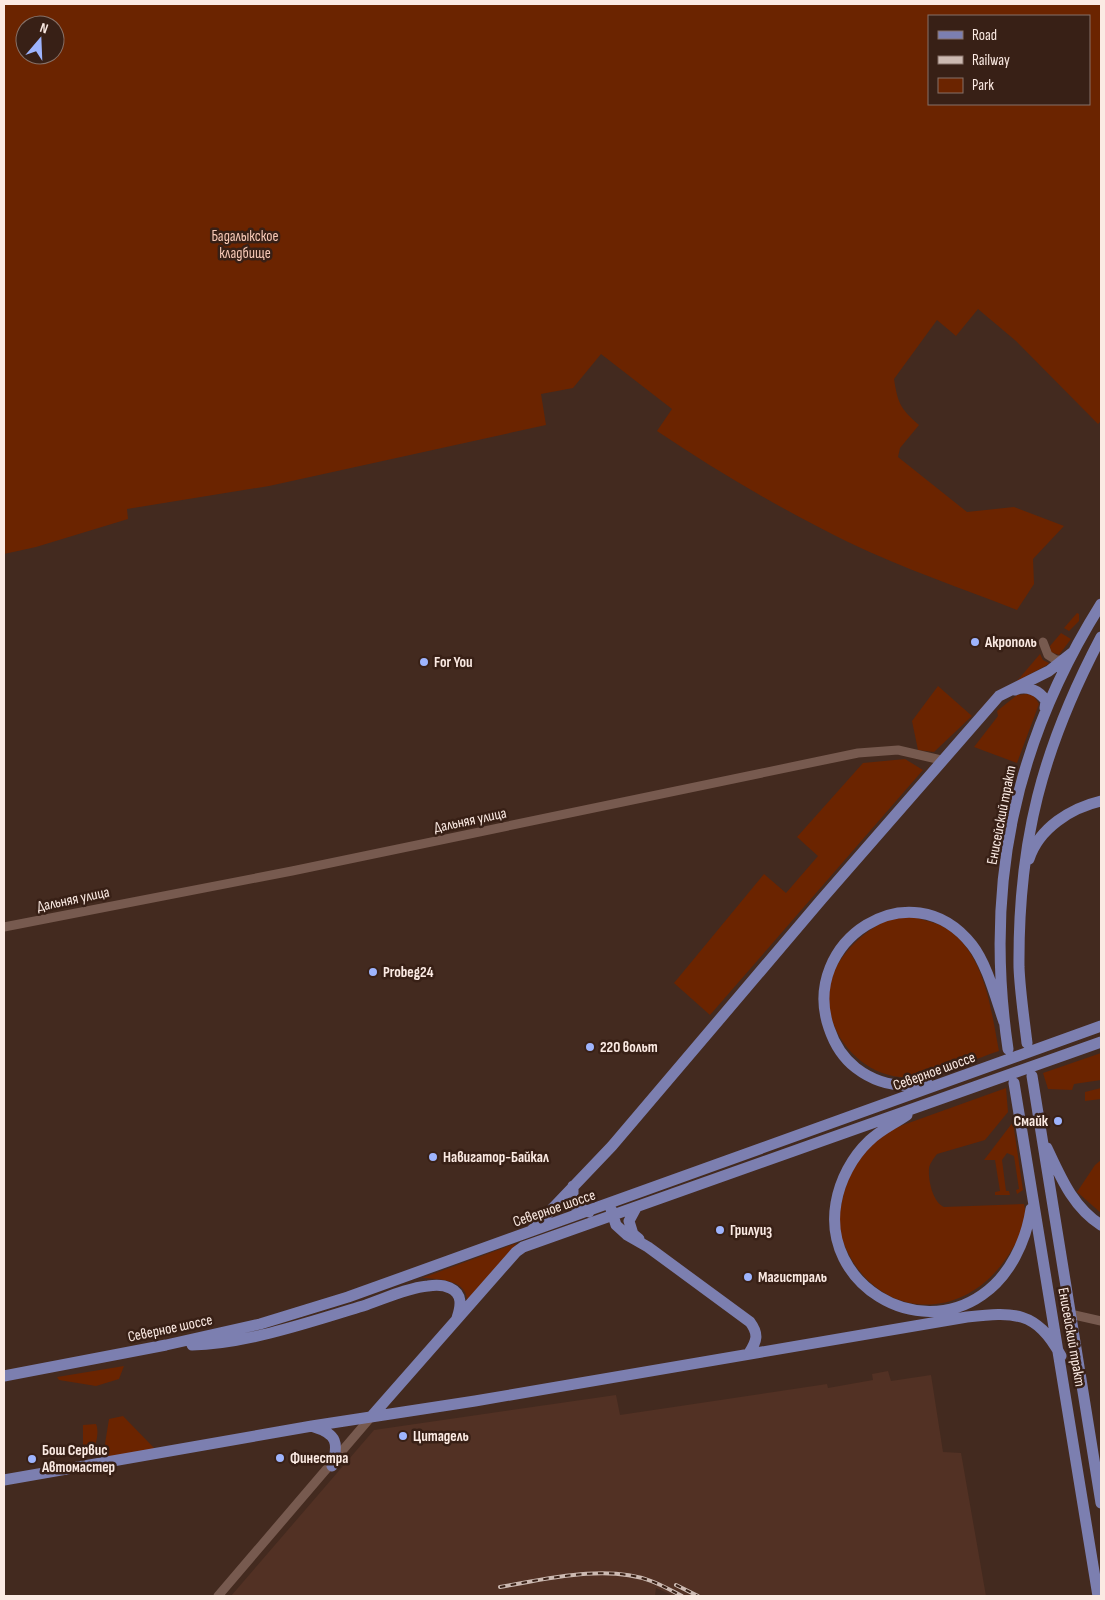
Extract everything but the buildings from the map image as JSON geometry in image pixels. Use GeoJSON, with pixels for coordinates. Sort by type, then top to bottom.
{"type":"FeatureCollection","features":[{"type":"Feature","properties":{"kind":"main road","name":"Енисейский тракт"},"geometry":{"type":"LineString","coordinates":[[1008,1049],[1000,973],[1000,914],[1010,835],[1021,777],[1044,712],[1068,656],[1101,604]]}},
{"type":"Feature","properties":{"kind":"main road","name":"Енисейский тракт"},"geometry":{"type":"LineString","coordinates":[[1027,1043],[1019,969],[1023,877],[1028,839],[1042,776],[1066,709],[1101,637]]}},
{"type":"Feature","properties":{"kind":"main road"},"geometry":{"type":"LineString","coordinates":[[530,1232],[668,1082],[720,1018],[941,760],[999,696],[1044,674],[1068,656]]}},
{"type":"Feature","properties":{"kind":"main road"},"geometry":{"type":"LineString","coordinates":[[999,696],[1022,687],[1030,689],[1046,701],[1044,712]]}},
{"type":"Feature","properties":{"kind":"main road"},"geometry":{"type":"LineString","coordinates":[[1023,877],[1032,849],[1040,837],[1067,815],[1101,801]]}},
{"type":"Feature","properties":{"kind":"main road"},"geometry":{"type":"LineString","coordinates":[[973,1073],[912,1086],[896,1086],[867,1076],[850,1063],[839,1050],[825,1018],[824,982],[831,963],[843,946],[869,924],[888,914],[906,911],[926,913],[953,926],[974,947],[1004,1022]]}},
{"type":"Feature","properties":{"kind":"main road","name":"Северное шоссе"},"geometry":{"type":"LineString","coordinates":[[4,1376],[166,1345],[260,1324],[330,1303],[610,1205],[1101,1026]]}},
{"type":"Feature","properties":{"kind":"main road","name":"Северное шоссе"},"geometry":{"type":"LineString","coordinates":[[371,1417],[516,1252],[524,1247],[1100,1042]]}},
{"type":"Feature","properties":{"kind":"main road","name":"Енисейский тракт"},"geometry":{"type":"LineString","coordinates":[[1032,1076],[1101,1503]]}},
{"type":"Feature","properties":{"kind":"main road","name":"Енисейский тракт"},"geometry":{"type":"LineString","coordinates":[[1014,1082],[1061,1356],[1098,1596]]}},
{"type":"Feature","properties":{"kind":"main road"},"geometry":{"type":"LineString","coordinates":[[918,1106],[869,1141],[855,1157],[844,1175],[837,1196],[833,1221],[837,1242],[845,1264],[866,1288],[892,1304],[913,1309],[951,1308],[982,1296],[996,1284],[1019,1250],[1028,1228],[1033,1200]]}},
{"type":"Feature","properties":{"kind":"main road"},"geometry":{"type":"LineString","coordinates":[[1042,1136],[1074,1202],[1089,1217],[1101,1225]]}},
{"type":"Feature","properties":{"kind":"main road"},"geometry":{"type":"LineString","coordinates":[[573,1186],[573,1205],[588,1212]]}},
{"type":"Feature","properties":{"kind":"main road"},"geometry":{"type":"LineString","coordinates":[[610,1205],[616,1225],[627,1235],[648,1247],[750,1322],[756,1330],[757,1336],[756,1343],[749,1353]]}},
{"type":"Feature","properties":{"kind":"main road"},"geometry":{"type":"LineString","coordinates":[[636,1208],[629,1222],[630,1229],[648,1247]]}},
{"type":"Feature","properties":{"kind":"main road"},"geometry":{"type":"LineString","coordinates":[[166,1345],[210,1344],[258,1334],[333,1315],[427,1286],[450,1288],[457,1293],[460,1299],[457,1319]]}},
{"type":"Feature","properties":{"kind":"main road"},"geometry":{"type":"LineString","coordinates":[[4,1480],[312,1426],[967,1317],[1000,1314],[1022,1317],[1040,1327],[1050,1338],[1061,1356]]}},
{"type":"Feature","properties":{"kind":"main road"},"geometry":{"type":"LineString","coordinates":[[312,1426],[327,1431],[335,1441],[336,1454],[332,1466]]}},
{"type":"Feature","properties":{"kind":"street"},"geometry":{"type":"LineString","coordinates":[[1043,642],[1048,655],[1056,660],[1068,656]]}},
{"type":"Feature","properties":{"kind":"street","name":"Дальняя улица"},"geometry":{"type":"LineString","coordinates":[[4,927],[292,871],[858,753],[898,750],[941,760]]}},
{"type":"Feature","properties":{"kind":"street"},"geometry":{"type":"LineString","coordinates":[[1070,1314],[1101,1321]]}},
{"type":"Feature","properties":{"kind":"street"},"geometry":{"type":"LineString","coordinates":[[218,1596],[332,1466],[371,1417]]}},
{"type":"Feature","properties":{"kind":"shaded area"},"geometry":{"type":"Polygon","coordinates":[[[888,1371],[891,1381],[931,1375],[943,1452],[961,1453],[986,1596],[674,1596],[656,1588],[655,1596],[231,1596],[374,1430],[616,1395],[620,1415],[827,1384],[828,1388],[873,1380],[872,1374],[888,1371]]]}},
{"type":"Feature","properties":{"kind":"green space","name":"Бадалыкское кладбище"},"geometry":{"type":"Polygon","coordinates":[[[4,4],[1101,4],[1101,421],[1098,424],[1016,341],[978,309],[956,336],[937,320],[894,379],[901,405],[919,425],[900,448],[898,457],[967,512],[1014,507],[1064,526],[1033,559],[1034,584],[1017,610],[910,569],[848,542],[774,503],[703,461],[657,431],[672,409],[601,354],[573,388],[541,394],[546,425],[269,486],[127,509],[128,519],[36,547],[4,554],[4,4]]]}},
{"type":"Feature","properties":{"kind":"green space"},"geometry":{"type":"Polygon","coordinates":[[[1077,613],[1079,614],[1079,621],[1069,631],[1064,628],[1077,613]]]}},
{"type":"Feature","properties":{"kind":"green space"},"geometry":{"type":"Polygon","coordinates":[[[1061,633],[1071,639],[1059,655],[1051,652],[1050,646],[1061,633]]]}},
{"type":"Feature","properties":{"kind":"green space"},"geometry":{"type":"Polygon","coordinates":[[[1040,654],[1043,660],[1049,663],[1017,681],[1040,654]]]}},
{"type":"Feature","properties":{"kind":"green space"},"geometry":{"type":"Polygon","coordinates":[[[938,686],[972,716],[934,752],[918,750],[912,721],[938,686]]]}},
{"type":"Feature","properties":{"kind":"green space"},"geometry":{"type":"Polygon","coordinates":[[[1027,694],[1034,696],[1039,704],[1017,763],[974,747],[998,716],[997,711],[1017,695],[1027,694]]]}},
{"type":"Feature","properties":{"kind":"green space"},"geometry":{"type":"Polygon","coordinates":[[[905,759],[923,770],[710,1015],[674,983],[764,874],[786,893],[818,856],[797,837],[863,763],[905,759]]]}},
{"type":"Feature","properties":{"kind":"green space"},"geometry":{"type":"Polygon","coordinates":[[[911,916],[944,927],[958,938],[969,951],[984,983],[999,1051],[937,1073],[925,1076],[900,1077],[883,1073],[868,1066],[854,1055],[842,1041],[834,1026],[829,1009],[829,991],[837,965],[857,940],[875,927],[893,918],[911,916]]]}},
{"type":"Feature","properties":{"kind":"green space"},"geometry":{"type":"Polygon","coordinates":[[[1101,1053],[1101,1080],[1074,1084],[1072,1090],[1048,1089],[1043,1073],[1101,1053]]]}},
{"type":"Feature","properties":{"kind":"green space"},"geometry":{"type":"Polygon","coordinates":[[[1006,1088],[1008,1112],[985,1140],[937,1154],[930,1164],[929,1173],[930,1185],[934,1196],[944,1207],[1024,1204],[1025,1219],[1017,1241],[1005,1260],[989,1278],[971,1292],[951,1301],[931,1304],[910,1303],[890,1296],[871,1283],[855,1265],[842,1237],[839,1217],[844,1192],[855,1166],[873,1143],[891,1130],[1006,1088]]]}},
{"type":"Feature","properties":{"kind":"green space"},"geometry":{"type":"Polygon","coordinates":[[[1101,1088],[1101,1099],[1085,1101],[1085,1092],[1101,1088]]]}},
{"type":"Feature","properties":{"kind":"green space"},"geometry":{"type":"Polygon","coordinates":[[[1013,1122],[1023,1190],[1017,1194],[1016,1190],[1019,1189],[1014,1156],[1007,1153],[1002,1160],[1006,1191],[1009,1191],[1010,1195],[995,1195],[995,1192],[1000,1191],[995,1160],[984,1160],[1013,1122]]]}},
{"type":"Feature","properties":{"kind":"green space"},"geometry":{"type":"Polygon","coordinates":[[[1101,1160],[1101,1213],[1077,1192],[1095,1165],[1101,1160]]]}},
{"type":"Feature","properties":{"kind":"green space"},"geometry":{"type":"Polygon","coordinates":[[[517,1243],[467,1300],[462,1288],[456,1284],[443,1280],[422,1278],[517,1243]]]}},
{"type":"Feature","properties":{"kind":"green space"},"geometry":{"type":"Polygon","coordinates":[[[124,1366],[119,1379],[96,1386],[59,1380],[57,1377],[124,1366]]]}},
{"type":"Feature","properties":{"kind":"green space"},"geometry":{"type":"Polygon","coordinates":[[[123,1416],[155,1449],[106,1457],[104,1450],[109,1419],[123,1416]]]}},
{"type":"Feature","properties":{"kind":"green space"},"geometry":{"type":"Polygon","coordinates":[[[96,1424],[97,1436],[94,1449],[90,1456],[83,1456],[83,1425],[96,1424]]]}},
{"type":"Feature","properties":{"kind":"railway"},"geometry":{"type":"LineString","coordinates":[[500,1587],[556,1577],[596,1573],[634,1576],[651,1581],[682,1596]]}},
{"type":"Feature","properties":{"kind":"railway"},"geometry":{"type":"LineString","coordinates":[[676,1585],[698,1596]]}},
{"type":"Feature","properties":{"kind":"place","name":"Акрополь"},"geometry":{"type":"Point","coordinates":[975,642]}},
{"type":"Feature","properties":{"kind":"place","name":"For You"},"geometry":{"type":"Point","coordinates":[424,662]}},
{"type":"Feature","properties":{"kind":"place","name":"Probeg24"},"geometry":{"type":"Point","coordinates":[373,972]}},
{"type":"Feature","properties":{"kind":"place","name":"220 вольт"},"geometry":{"type":"Point","coordinates":[590,1047]}},
{"type":"Feature","properties":{"kind":"place","name":"Смайк"},"geometry":{"type":"Point","coordinates":[1058,1121]}},
{"type":"Feature","properties":{"kind":"place","name":"Навигатор-Байкал"},"geometry":{"type":"Point","coordinates":[433,1157]}},
{"type":"Feature","properties":{"kind":"place","name":"Грилуиз"},"geometry":{"type":"Point","coordinates":[720,1230]}},
{"type":"Feature","properties":{"kind":"place","name":"Магистраль"},"geometry":{"type":"Point","coordinates":[748,1277]}},
{"type":"Feature","properties":{"kind":"place","name":"Цитадель"},"geometry":{"type":"Point","coordinates":[403,1436]}},
{"type":"Feature","properties":{"kind":"place","name":"Финестра"},"geometry":{"type":"Point","coordinates":[280,1458]}},
{"type":"Feature","properties":{"kind":"place","name":"Бош Сервис Автомастер"},"geometry":{"type":"Point","coordinates":[32,1459]}}]}
